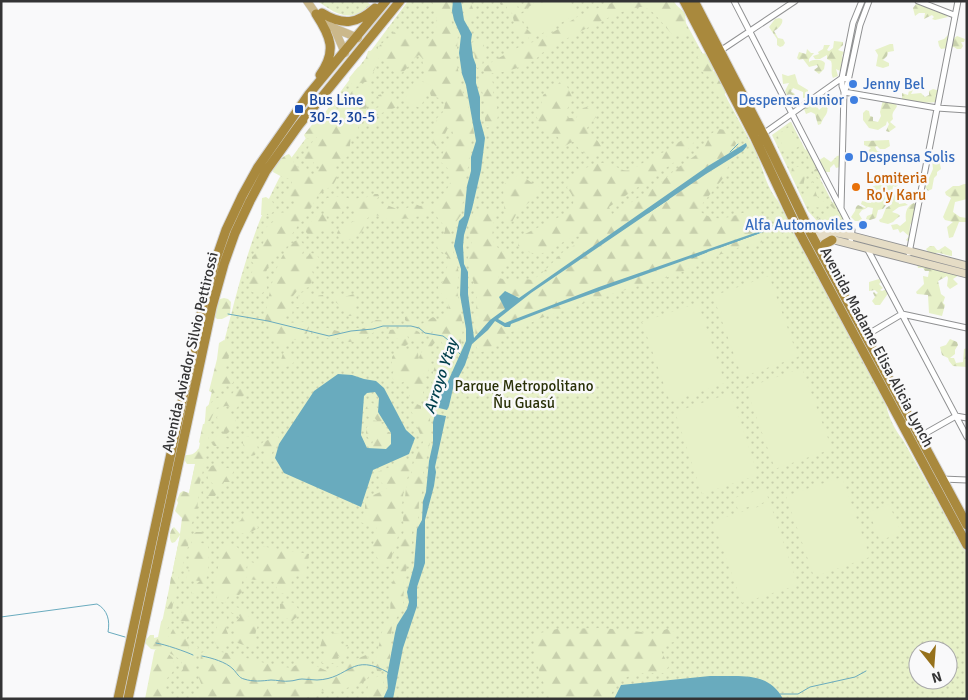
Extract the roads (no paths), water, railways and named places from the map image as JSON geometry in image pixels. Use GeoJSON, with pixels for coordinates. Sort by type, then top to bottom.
{"type":"FeatureCollection","features":[{"type":"Feature","properties":{"kind":"highway"},"geometry":{"type":"LineString","coordinates":[[314,9],[332,20],[350,22],[363,18],[385,1]]}},
{"type":"Feature","properties":{"kind":"highway","name":"Avenida Aviador Silvio Pettirossi"},"geometry":{"type":"LineString","coordinates":[[118,699],[201,314],[219,248],[250,180],[267,154],[309,94],[358,38],[385,1]]}},
{"type":"Feature","properties":{"kind":"highway","name":"Avenida Madame Elisa Alicia Lynch"},"geometry":{"type":"LineString","coordinates":[[684,1],[852,332],[967,545]]}},
{"type":"Feature","properties":{"kind":"highway","name":"Avenida Madame Elisa Alicia Lynch"},"geometry":{"type":"LineString","coordinates":[[694,1],[763,134],[809,231],[967,525]]}},
{"type":"Feature","properties":{"kind":"highway"},"geometry":{"type":"LineString","coordinates":[[358,38],[368,34],[399,2]]}},
{"type":"Feature","properties":{"kind":"highway","name":"Avenida Aviador Silvio Pettirossi"},"geometry":{"type":"LineString","coordinates":[[128,699],[195,382],[222,271],[235,233],[266,171],[299,125],[399,2]]}},
{"type":"Feature","properties":{"kind":"highway"},"geometry":{"type":"LineString","coordinates":[[309,94],[324,70],[330,54],[329,38],[314,9]]}},
{"type":"Feature","properties":{"kind":"highway"},"geometry":{"type":"LineString","coordinates":[[299,125],[341,67],[344,62],[345,53]]}},
{"type":"Feature","properties":{"kind":"highway"},"geometry":{"type":"LineString","coordinates":[[782,194],[789,201],[802,230],[809,231]]}},
{"type":"Feature","properties":{"kind":"highway"},"geometry":{"type":"LineString","coordinates":[[823,257],[825,244],[832,240]]}},
{"type":"Feature","properties":{"kind":"main road"},"geometry":{"type":"LineString","coordinates":[[314,9],[334,28],[358,38]]}},
{"type":"Feature","properties":{"kind":"main road"},"geometry":{"type":"LineString","coordinates":[[334,28],[345,53]]}},
{"type":"Feature","properties":{"kind":"main road"},"geometry":{"type":"LineString","coordinates":[[809,231],[852,236],[967,266]]}},
{"type":"Feature","properties":{"kind":"main road"},"geometry":{"type":"LineString","coordinates":[[809,231],[832,240],[868,250],[967,274]]}},
{"type":"Feature","properties":{"kind":"street"},"geometry":{"type":"LineString","coordinates":[[734,1],[852,230],[852,236],[847,244]]}},
{"type":"Feature","properties":{"kind":"street"},"geometry":{"type":"LineString","coordinates":[[844,92],[842,78],[853,23],[862,1]]}},
{"type":"Feature","properties":{"kind":"street"},"geometry":{"type":"LineString","coordinates":[[841,210],[844,92],[849,79],[860,25],[869,1]]}},
{"type":"Feature","properties":{"kind":"street"},"geometry":{"type":"LineString","coordinates":[[918,1],[954,15]]}},
{"type":"Feature","properties":{"kind":"street"},"geometry":{"type":"LineString","coordinates":[[908,260],[958,1]]}},
{"type":"Feature","properties":{"kind":"street"},"geometry":{"type":"LineString","coordinates":[[720,52],[793,2]]}},
{"type":"Feature","properties":{"kind":"street"},"geometry":{"type":"LineString","coordinates":[[763,134],[842,78],[849,79]]}},
{"type":"Feature","properties":{"kind":"street"},"geometry":{"type":"LineString","coordinates":[[844,92],[937,108],[967,110]]}},
{"type":"Feature","properties":{"kind":"street"},"geometry":{"type":"LineString","coordinates":[[868,250],[967,437]]}},
{"type":"Feature","properties":{"kind":"street"},"geometry":{"type":"LineString","coordinates":[[865,337],[902,314],[967,328]]}},
{"type":"Feature","properties":{"kind":"street"},"geometry":{"type":"LineString","coordinates":[[919,437],[956,416],[967,418]]}},
{"type":"Feature","properties":{"kind":"street"},"geometry":{"type":"LineString","coordinates":[[942,479],[967,480]]}},
{"type":"Feature","properties":{"kind":"water"},"geometry":{"type":"Polygon","coordinates":[[[453,1],[461,1],[464,20],[472,34],[471,41],[476,65],[476,83],[480,97],[480,119],[485,138],[481,170],[464,235],[463,246],[464,264],[468,272],[468,294],[474,338],[490,320],[505,309],[499,297],[505,291],[519,298],[708,166],[746,143],[747,146],[743,151],[531,293],[498,319],[505,323],[599,287],[766,229],[766,231],[552,308],[511,324],[510,327],[505,327],[495,321],[472,344],[465,365],[454,384],[447,410],[435,407],[436,401],[445,388],[466,341],[466,329],[460,295],[461,269],[454,246],[459,221],[464,216],[467,186],[471,171],[471,157],[476,141],[466,85],[462,74],[459,53],[461,36],[454,20],[452,11],[453,1]]]}},
{"type":"Feature","properties":{"kind":"water"},"geometry":{"type":"Polygon","coordinates":[[[338,374],[352,375],[376,381],[384,388],[406,430],[415,438],[409,454],[373,470],[361,507],[284,473],[275,458],[279,444],[314,391],[338,374]],[[375,392],[367,393],[364,396],[361,435],[367,448],[386,449],[391,444],[391,433],[378,412],[379,398],[375,392]]]}},
{"type":"Feature","properties":{"kind":"water"},"geometry":{"type":"Polygon","coordinates":[[[435,414],[446,416],[435,467],[434,486],[425,520],[425,563],[417,587],[417,606],[403,648],[393,699],[383,699],[388,688],[387,676],[397,625],[409,602],[407,592],[414,566],[417,529],[422,520],[423,501],[433,443],[435,414]]]}},
{"type":"Feature","properties":{"kind":"water"},"geometry":{"type":"Polygon","coordinates":[[[710,676],[741,676],[761,679],[777,690],[783,699],[614,699],[621,685],[710,676]]]}},
{"type":"Feature","properties":{"kind":"waterway"},"geometry":{"type":"LineString","coordinates":[[730,152],[738,144]]}},
{"type":"Feature","properties":{"kind":"waterway"},"geometry":{"type":"LineString","coordinates":[[648,213],[669,199]]}},
{"type":"Feature","properties":{"kind":"waterway"},"geometry":{"type":"LineString","coordinates":[[765,231],[772,226]]}},
{"type":"Feature","properties":{"kind":"waterway"},"geometry":{"type":"LineString","coordinates":[[718,248],[759,233]]}},
{"type":"Feature","properties":{"kind":"waterway"},"geometry":{"type":"LineString","coordinates":[[692,258],[707,252]]}},
{"type":"Feature","properties":{"kind":"waterway","name":"Arroyo Ytay"},"geometry":{"type":"LineString","coordinates":[[228,314],[268,321],[329,336],[383,326],[411,326],[419,328],[425,333],[443,336],[456,346],[462,356]]}},
{"type":"Feature","properties":{"kind":"waterway"},"geometry":{"type":"LineString","coordinates":[[1,617],[97,604],[104,609],[107,616],[108,632],[125,637]]}},
{"type":"Feature","properties":{"kind":"waterway"},"geometry":{"type":"LineString","coordinates":[[156,643],[193,655]]}},
{"type":"Feature","properties":{"kind":"waterway"},"geometry":{"type":"LineString","coordinates":[[202,656],[223,662],[241,678],[254,681],[328,679],[358,665],[376,667],[389,673]]}},
{"type":"Feature","properties":{"kind":"waterway"},"geometry":{"type":"LineString","coordinates":[[780,694],[798,694],[810,687],[855,677],[866,671]]}},
{"type":"Feature","properties":{"kind":"place","name":"Jenny Bel"},"geometry":{"type":"Point","coordinates":[853,84]}},
{"type":"Feature","properties":{"kind":"place","name":"Despensa Junior"},"geometry":{"type":"Point","coordinates":[854,100]}},
{"type":"Feature","properties":{"kind":"place","name":"Bus Line 30-2, 30-5"},"geometry":{"type":"Point","coordinates":[299,109]}},
{"type":"Feature","properties":{"kind":"place","name":"Despensa Solis"},"geometry":{"type":"Point","coordinates":[849,157]}},
{"type":"Feature","properties":{"kind":"place","name":"Lomiteria Ro'y Karu"},"geometry":{"type":"Point","coordinates":[856,187]}},
{"type":"Feature","properties":{"kind":"place","name":"Alfa Automoviles"},"geometry":{"type":"Point","coordinates":[863,225]}},
{"type":"Feature","properties":{"kind":"park label","name":"Parque Metropolitano Ñu Guasú"},"geometry":{"type":"Point","coordinates":[524,394]}}]}
